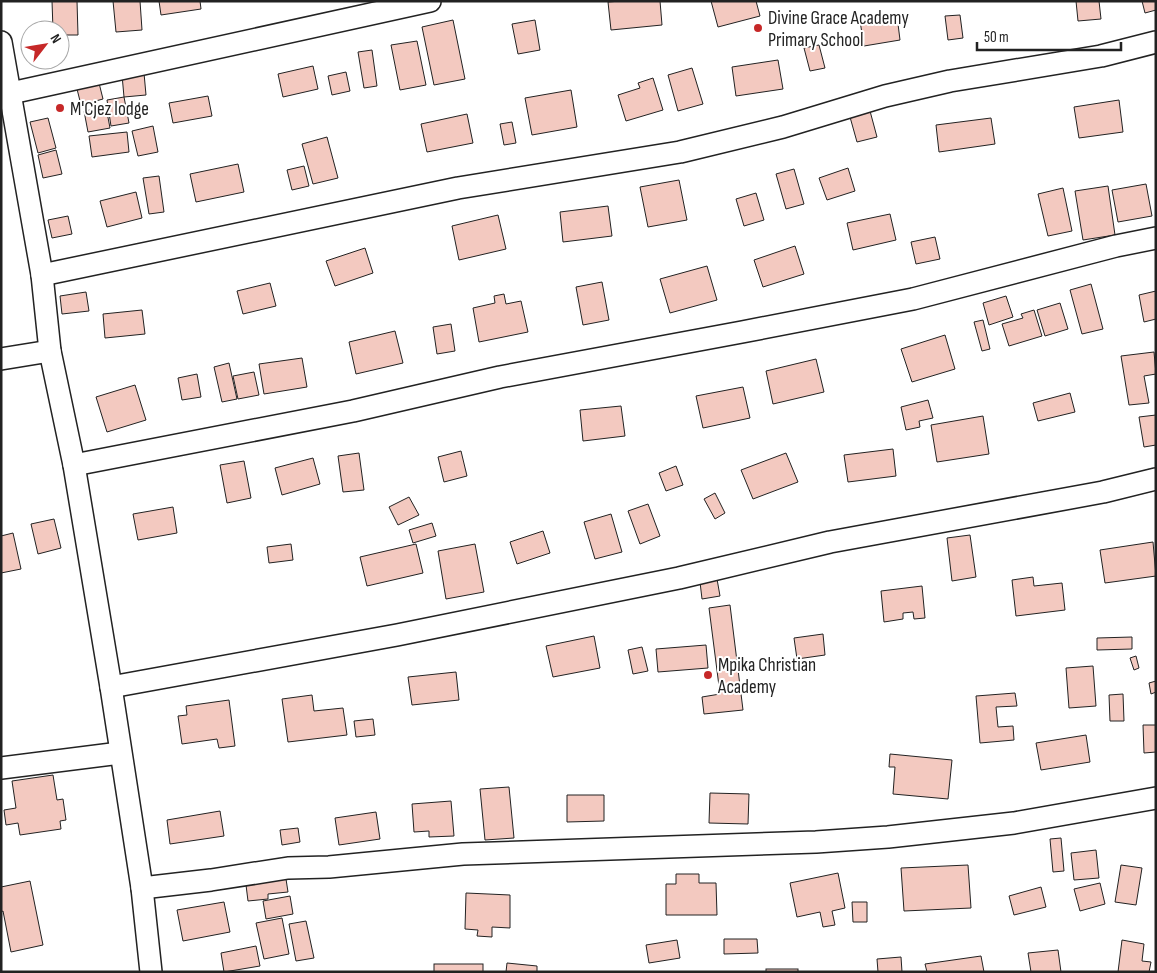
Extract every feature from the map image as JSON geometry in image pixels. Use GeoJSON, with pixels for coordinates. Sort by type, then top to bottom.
{"type":"FeatureCollection","features":[{"type":"Feature","properties":{"kind":"street"},"geometry":{"type":"LineString","coordinates":[[11,93],[430,1]]}},
{"type":"Feature","properties":{"kind":"street"},"geometry":{"type":"LineString","coordinates":[[1,42],[42,275],[50,351],[74,465],[111,687],[142,888],[151,972]]}},
{"type":"Feature","properties":{"kind":"street"},"geometry":{"type":"LineString","coordinates":[[42,275],[458,188],[680,152],[783,127],[885,96],[950,81],[1101,56],[1156,42]]}},
{"type":"Feature","properties":{"kind":"street"},"geometry":{"type":"LineString","coordinates":[[74,465],[353,411],[500,377],[913,298],[1116,246],[1156,238]]}},
{"type":"Feature","properties":{"kind":"street"},"geometry":{"type":"LineString","coordinates":[[1,359],[50,351]]}},
{"type":"Feature","properties":{"kind":"street"},"geometry":{"type":"LineString","coordinates":[[111,687],[417,631],[679,578],[830,542],[1103,492],[1156,478]]}},
{"type":"Feature","properties":{"kind":"street"},"geometry":{"type":"LineString","coordinates":[[1,768],[120,753]]}},
{"type":"Feature","properties":{"kind":"street"},"geometry":{"type":"LineString","coordinates":[[142,888],[288,868],[329,867],[463,854],[816,842],[888,837],[1014,822],[1156,798]]}},
{"type":"Feature","properties":{"kind":"building"},"geometry":{"type":"Polygon","coordinates":[[[52,1],[77,1],[78,35],[70,35],[70,20],[53,20],[52,1]]]}},
{"type":"Feature","properties":{"kind":"building"},"geometry":{"type":"Polygon","coordinates":[[[113,1],[140,1],[142,30],[116,32],[113,1]]]}},
{"type":"Feature","properties":{"kind":"building"},"geometry":{"type":"Polygon","coordinates":[[[159,1],[200,1],[201,9],[161,15],[159,1]]]}},
{"type":"Feature","properties":{"kind":"building"},"geometry":{"type":"Polygon","coordinates":[[[660,1],[662,25],[611,30],[608,2],[660,1]]]}},
{"type":"Feature","properties":{"kind":"building"},"geometry":{"type":"Polygon","coordinates":[[[711,1],[756,1],[760,16],[718,27],[711,1]]]}},
{"type":"Feature","properties":{"kind":"building"},"geometry":{"type":"Polygon","coordinates":[[[1076,1],[1099,1],[1101,19],[1078,21],[1076,1]]]}},
{"type":"Feature","properties":{"kind":"building"},"geometry":{"type":"Polygon","coordinates":[[[1142,1],[1156,1],[1156,10],[1145,13],[1142,1]]]}},
{"type":"Feature","properties":{"kind":"building"},"geometry":{"type":"Polygon","coordinates":[[[960,15],[963,38],[948,40],[945,16],[960,15]]]}},
{"type":"Feature","properties":{"kind":"building"},"geometry":{"type":"Polygon","coordinates":[[[897,16],[900,40],[864,46],[860,21],[897,16]]]}},
{"type":"Feature","properties":{"kind":"building"},"geometry":{"type":"Polygon","coordinates":[[[453,20],[465,79],[434,85],[422,27],[453,20]]]}},
{"type":"Feature","properties":{"kind":"building"},"geometry":{"type":"Polygon","coordinates":[[[535,20],[540,50],[518,54],[512,24],[535,20]]]}},
{"type":"Feature","properties":{"kind":"building"},"geometry":{"type":"Polygon","coordinates":[[[417,41],[426,85],[400,90],[391,45],[417,41]]]}},
{"type":"Feature","properties":{"kind":"building"},"geometry":{"type":"Polygon","coordinates":[[[819,45],[825,68],[810,71],[804,48],[819,45]]]}},
{"type":"Feature","properties":{"kind":"building"},"geometry":{"type":"Polygon","coordinates":[[[372,50],[377,86],[364,88],[358,52],[372,50]]]}},
{"type":"Feature","properties":{"kind":"building"},"geometry":{"type":"Polygon","coordinates":[[[778,60],[783,89],[736,96],[732,67],[778,60]]]}},
{"type":"Feature","properties":{"kind":"building"},"geometry":{"type":"Polygon","coordinates":[[[313,66],[318,89],[283,97],[278,74],[313,66]]]}},
{"type":"Feature","properties":{"kind":"building"},"geometry":{"type":"Polygon","coordinates":[[[692,68],[703,104],[678,111],[668,75],[692,68]]]}},
{"type":"Feature","properties":{"kind":"building"},"geometry":{"type":"Polygon","coordinates":[[[346,72],[350,91],[332,95],[328,76],[346,72]]]}},
{"type":"Feature","properties":{"kind":"building"},"geometry":{"type":"Polygon","coordinates":[[[144,73],[146,95],[124,97],[122,75],[144,73]]]}},
{"type":"Feature","properties":{"kind":"building"},"geometry":{"type":"Polygon","coordinates":[[[653,78],[663,110],[626,121],[618,95],[640,88],[638,83],[653,78]]]}},
{"type":"Feature","properties":{"kind":"building"},"geometry":{"type":"Polygon","coordinates":[[[98,79],[103,99],[81,105],[76,85],[98,79]]]}},
{"type":"Feature","properties":{"kind":"building"},"geometry":{"type":"Polygon","coordinates":[[[571,90],[577,127],[532,135],[525,98],[571,90]]]}},
{"type":"Feature","properties":{"kind":"building"},"geometry":{"type":"Polygon","coordinates":[[[208,96],[212,116],[173,123],[169,103],[208,96]]]}},
{"type":"Feature","properties":{"kind":"building"},"geometry":{"type":"Polygon","coordinates":[[[124,97],[129,123],[111,126],[107,100],[124,97]]]}},
{"type":"Feature","properties":{"kind":"building"},"geometry":{"type":"Polygon","coordinates":[[[1119,100],[1123,132],[1079,138],[1074,107],[1119,100]]]}},
{"type":"Feature","properties":{"kind":"building"},"geometry":{"type":"Polygon","coordinates":[[[106,107],[110,128],[88,132],[84,111],[106,107]]]}},
{"type":"Feature","properties":{"kind":"building"},"geometry":{"type":"Polygon","coordinates":[[[870,111],[877,137],[857,142],[850,117],[870,111]]]}},
{"type":"Feature","properties":{"kind":"building"},"geometry":{"type":"Polygon","coordinates":[[[467,114],[473,143],[427,152],[421,124],[467,114]]]}},
{"type":"Feature","properties":{"kind":"building"},"geometry":{"type":"Polygon","coordinates":[[[48,118],[56,148],[38,153],[30,122],[48,118]]]}},
{"type":"Feature","properties":{"kind":"building"},"geometry":{"type":"Polygon","coordinates":[[[991,118],[995,144],[939,152],[936,125],[991,118]]]}},
{"type":"Feature","properties":{"kind":"building"},"geometry":{"type":"Polygon","coordinates":[[[512,122],[516,143],[504,145],[500,124],[512,122]]]}},
{"type":"Feature","properties":{"kind":"building"},"geometry":{"type":"Polygon","coordinates":[[[153,126],[158,152],[138,156],[132,131],[153,126]]]}},
{"type":"Feature","properties":{"kind":"building"},"geometry":{"type":"Polygon","coordinates":[[[127,132],[129,152],[92,157],[89,136],[127,132]]]}},
{"type":"Feature","properties":{"kind":"building"},"geometry":{"type":"Polygon","coordinates":[[[327,137],[338,178],[313,184],[302,144],[327,137]]]}},
{"type":"Feature","properties":{"kind":"building"},"geometry":{"type":"Polygon","coordinates":[[[56,150],[62,174],[43,178],[38,155],[56,150]]]}},
{"type":"Feature","properties":{"kind":"building"},"geometry":{"type":"Polygon","coordinates":[[[238,164],[244,192],[196,202],[190,174],[238,164]]]}},
{"type":"Feature","properties":{"kind":"building"},"geometry":{"type":"Polygon","coordinates":[[[304,166],[309,186],[292,190],[287,170],[304,166]]]}},
{"type":"Feature","properties":{"kind":"building"},"geometry":{"type":"Polygon","coordinates":[[[848,168],[855,191],[827,200],[819,178],[848,168]]]}},
{"type":"Feature","properties":{"kind":"building"},"geometry":{"type":"Polygon","coordinates":[[[794,169],[804,204],[786,209],[776,174],[794,169]]]}},
{"type":"Feature","properties":{"kind":"building"},"geometry":{"type":"Polygon","coordinates":[[[159,176],[164,212],[149,214],[143,178],[159,176]]]}},
{"type":"Feature","properties":{"kind":"building"},"geometry":{"type":"Polygon","coordinates":[[[679,180],[687,220],[648,227],[640,187],[679,180]]]}},
{"type":"Feature","properties":{"kind":"building"},"geometry":{"type":"Polygon","coordinates":[[[1146,184],[1152,216],[1118,222],[1112,190],[1146,184]]]}},
{"type":"Feature","properties":{"kind":"building"},"geometry":{"type":"Polygon","coordinates":[[[1108,186],[1115,235],[1083,240],[1075,191],[1108,186]]]}},
{"type":"Feature","properties":{"kind":"building"},"geometry":{"type":"Polygon","coordinates":[[[1063,188],[1072,231],[1048,236],[1038,194],[1063,188]]]}},
{"type":"Feature","properties":{"kind":"building"},"geometry":{"type":"Polygon","coordinates":[[[136,192],[142,218],[107,227],[100,201],[136,192]]]}},
{"type":"Feature","properties":{"kind":"building"},"geometry":{"type":"Polygon","coordinates":[[[756,193],[764,220],[744,226],[736,199],[756,193]]]}},
{"type":"Feature","properties":{"kind":"building"},"geometry":{"type":"Polygon","coordinates":[[[608,206],[612,236],[563,242],[560,212],[608,206]]]}},
{"type":"Feature","properties":{"kind":"building"},"geometry":{"type":"Polygon","coordinates":[[[890,214],[896,240],[853,250],[847,223],[890,214]]]}},
{"type":"Feature","properties":{"kind":"building"},"geometry":{"type":"Polygon","coordinates":[[[498,215],[506,249],[459,260],[452,226],[498,215]]]}},
{"type":"Feature","properties":{"kind":"building"},"geometry":{"type":"Polygon","coordinates":[[[68,216],[72,234],[52,238],[48,220],[68,216]]]}},
{"type":"Feature","properties":{"kind":"building"},"geometry":{"type":"Polygon","coordinates":[[[935,237],[940,259],[916,264],[911,242],[935,237]]]}},
{"type":"Feature","properties":{"kind":"building"},"geometry":{"type":"Polygon","coordinates":[[[795,246],[804,274],[763,287],[754,260],[795,246]]]}},
{"type":"Feature","properties":{"kind":"building"},"geometry":{"type":"Polygon","coordinates":[[[365,248],[373,273],[335,286],[326,261],[365,248]]]}},
{"type":"Feature","properties":{"kind":"building"},"geometry":{"type":"Polygon","coordinates":[[[707,266],[717,300],[670,313],[660,279],[707,266]]]}},
{"type":"Feature","properties":{"kind":"building"},"geometry":{"type":"Polygon","coordinates":[[[602,282],[609,320],[583,325],[576,287],[602,282]]]}},
{"type":"Feature","properties":{"kind":"building"},"geometry":{"type":"Polygon","coordinates":[[[270,283],[276,306],[243,314],[237,291],[270,283]]]}},
{"type":"Feature","properties":{"kind":"building"},"geometry":{"type":"Polygon","coordinates":[[[1091,284],[1103,329],[1082,334],[1070,290],[1091,284]]]}},
{"type":"Feature","properties":{"kind":"building"},"geometry":{"type":"Polygon","coordinates":[[[1156,291],[1156,319],[1144,322],[1139,295],[1156,291]]]}},
{"type":"Feature","properties":{"kind":"building"},"geometry":{"type":"Polygon","coordinates":[[[86,292],[89,311],[62,314],[60,296],[86,292]]]}},
{"type":"Feature","properties":{"kind":"building"},"geometry":{"type":"Polygon","coordinates":[[[504,294],[506,304],[521,301],[528,332],[479,342],[473,308],[495,303],[494,296],[504,294]]]}},
{"type":"Feature","properties":{"kind":"building"},"geometry":{"type":"Polygon","coordinates":[[[1006,296],[1013,317],[989,325],[983,303],[1006,296]]]}},
{"type":"Feature","properties":{"kind":"building"},"geometry":{"type":"Polygon","coordinates":[[[1060,303],[1068,329],[1045,336],[1037,310],[1060,303]]]}},
{"type":"Feature","properties":{"kind":"building"},"geometry":{"type":"Polygon","coordinates":[[[142,310],[145,334],[105,338],[103,314],[142,310]]]}},
{"type":"Feature","properties":{"kind":"building"},"geometry":{"type":"Polygon","coordinates":[[[1034,310],[1042,336],[1009,346],[1002,324],[1023,318],[1021,314],[1034,310]]]}},
{"type":"Feature","properties":{"kind":"building"},"geometry":{"type":"Polygon","coordinates":[[[983,320],[990,349],[982,351],[974,322],[983,320]]]}},
{"type":"Feature","properties":{"kind":"building"},"geometry":{"type":"Polygon","coordinates":[[[451,324],[455,351],[437,354],[433,327],[451,324]]]}},
{"type":"Feature","properties":{"kind":"building"},"geometry":{"type":"Polygon","coordinates":[[[395,331],[403,363],[356,374],[349,342],[395,331]]]}},
{"type":"Feature","properties":{"kind":"building"},"geometry":{"type":"Polygon","coordinates":[[[945,335],[955,369],[912,382],[901,349],[945,335]]]}},
{"type":"Feature","properties":{"kind":"building"},"geometry":{"type":"Polygon","coordinates":[[[1154,352],[1156,374],[1144,376],[1149,403],[1129,405],[1121,356],[1154,352]]]}},
{"type":"Feature","properties":{"kind":"building"},"geometry":{"type":"Polygon","coordinates":[[[302,358],[307,387],[264,394],[259,364],[302,358]]]}},
{"type":"Feature","properties":{"kind":"building"},"geometry":{"type":"Polygon","coordinates":[[[816,359],[824,392],[773,404],[766,371],[816,359]]]}},
{"type":"Feature","properties":{"kind":"building"},"geometry":{"type":"Polygon","coordinates":[[[229,363],[237,399],[222,402],[214,367],[229,363]]]}},
{"type":"Feature","properties":{"kind":"building"},"geometry":{"type":"Polygon","coordinates":[[[254,372],[259,395],[238,399],[233,376],[254,372]]]}},
{"type":"Feature","properties":{"kind":"building"},"geometry":{"type":"Polygon","coordinates":[[[197,374],[201,397],[182,400],[178,378],[197,374]]]}},
{"type":"Feature","properties":{"kind":"building"},"geometry":{"type":"Polygon","coordinates":[[[135,385],[146,420],[107,432],[96,397],[135,385]]]}},
{"type":"Feature","properties":{"kind":"building"},"geometry":{"type":"Polygon","coordinates":[[[743,387],[750,418],[703,428],[696,396],[743,387]]]}},
{"type":"Feature","properties":{"kind":"building"},"geometry":{"type":"Polygon","coordinates":[[[1070,393],[1075,412],[1038,421],[1033,403],[1070,393]]]}},
{"type":"Feature","properties":{"kind":"building"},"geometry":{"type":"Polygon","coordinates":[[[928,400],[933,418],[919,421],[920,427],[906,430],[901,407],[928,400]]]}},
{"type":"Feature","properties":{"kind":"building"},"geometry":{"type":"Polygon","coordinates":[[[621,406],[625,436],[583,441],[580,410],[621,406]]]}},
{"type":"Feature","properties":{"kind":"building"},"geometry":{"type":"Polygon","coordinates":[[[1156,415],[1156,445],[1144,447],[1139,417],[1156,415]]]}},
{"type":"Feature","properties":{"kind":"building"},"geometry":{"type":"Polygon","coordinates":[[[983,416],[989,454],[937,462],[931,425],[983,416]]]}},
{"type":"Feature","properties":{"kind":"building"},"geometry":{"type":"Polygon","coordinates":[[[893,449],[896,476],[848,482],[844,455],[893,449]]]}},
{"type":"Feature","properties":{"kind":"building"},"geometry":{"type":"Polygon","coordinates":[[[461,451],[467,476],[444,482],[438,457],[461,451]]]}},
{"type":"Feature","properties":{"kind":"building"},"geometry":{"type":"Polygon","coordinates":[[[359,453],[364,490],[343,492],[338,456],[359,453]]]}},
{"type":"Feature","properties":{"kind":"building"},"geometry":{"type":"Polygon","coordinates":[[[786,453],[798,482],[753,499],[741,470],[786,453]]]}},
{"type":"Feature","properties":{"kind":"building"},"geometry":{"type":"Polygon","coordinates":[[[313,458],[320,484],[282,495],[275,468],[313,458]]]}},
{"type":"Feature","properties":{"kind":"building"},"geometry":{"type":"Polygon","coordinates":[[[244,461],[251,498],[227,503],[220,465],[244,461]]]}},
{"type":"Feature","properties":{"kind":"building"},"geometry":{"type":"Polygon","coordinates":[[[676,466],[683,485],[666,491],[659,473],[676,466]]]}},
{"type":"Feature","properties":{"kind":"building"},"geometry":{"type":"Polygon","coordinates":[[[715,493],[725,513],[715,519],[704,499],[715,493]]]}},
{"type":"Feature","properties":{"kind":"building"},"geometry":{"type":"Polygon","coordinates":[[[409,497],[419,515],[398,525],[389,507],[409,497]]]}},
{"type":"Feature","properties":{"kind":"building"},"geometry":{"type":"Polygon","coordinates":[[[648,504],[660,536],[640,544],[628,511],[648,504]]]}},
{"type":"Feature","properties":{"kind":"building"},"geometry":{"type":"Polygon","coordinates":[[[173,507],[177,533],[138,540],[133,514],[173,507]]]}},
{"type":"Feature","properties":{"kind":"building"},"geometry":{"type":"Polygon","coordinates":[[[611,514],[622,552],[595,559],[584,522],[611,514]]]}},
{"type":"Feature","properties":{"kind":"building"},"geometry":{"type":"Polygon","coordinates":[[[54,519],[61,548],[38,554],[31,524],[54,519]]]}},
{"type":"Feature","properties":{"kind":"building"},"geometry":{"type":"Polygon","coordinates":[[[432,523],[436,536],[413,543],[409,530],[432,523]]]}},
{"type":"Feature","properties":{"kind":"building"},"geometry":{"type":"Polygon","coordinates":[[[543,531],[550,553],[517,564],[510,542],[543,531]]]}},
{"type":"Feature","properties":{"kind":"building"},"geometry":{"type":"Polygon","coordinates":[[[13,533],[21,569],[1,573],[1,536],[13,533]]]}},
{"type":"Feature","properties":{"kind":"building"},"geometry":{"type":"Polygon","coordinates":[[[970,535],[976,577],[952,581],[947,538],[970,535]]]}},
{"type":"Feature","properties":{"kind":"building"},"geometry":{"type":"Polygon","coordinates":[[[1153,542],[1156,576],[1105,583],[1100,550],[1153,542]]]}},
{"type":"Feature","properties":{"kind":"building"},"geometry":{"type":"Polygon","coordinates":[[[291,544],[293,560],[269,563],[267,547],[291,544]]]}},
{"type":"Feature","properties":{"kind":"building"},"geometry":{"type":"Polygon","coordinates":[[[416,544],[423,573],[367,586],[360,557],[416,544]]]}},
{"type":"Feature","properties":{"kind":"building"},"geometry":{"type":"Polygon","coordinates":[[[475,544],[484,592],[446,599],[438,551],[475,544]]]}},
{"type":"Feature","properties":{"kind":"building"},"geometry":{"type":"Polygon","coordinates":[[[1033,577],[1034,586],[1062,583],[1065,610],[1016,616],[1012,580],[1033,577]]]}},
{"type":"Feature","properties":{"kind":"building"},"geometry":{"type":"Polygon","coordinates":[[[717,579],[720,596],[702,599],[700,582],[717,579]]]}},
{"type":"Feature","properties":{"kind":"building"},"geometry":{"type":"Polygon","coordinates":[[[922,586],[925,618],[914,619],[913,612],[903,613],[903,619],[884,622],[881,591],[922,586]]]}},
{"type":"Feature","properties":{"kind":"building"},"geometry":{"type":"Polygon","coordinates":[[[730,605],[743,710],[704,714],[702,697],[720,694],[709,608],[730,605]]]}},
{"type":"Feature","properties":{"kind":"building"},"geometry":{"type":"Polygon","coordinates":[[[823,634],[825,655],[797,659],[794,638],[823,634]]]}},
{"type":"Feature","properties":{"kind":"building"},"geometry":{"type":"Polygon","coordinates":[[[594,636],[600,668],[553,677],[546,646],[594,636]]]}},
{"type":"Feature","properties":{"kind":"building"},"geometry":{"type":"Polygon","coordinates":[[[1132,637],[1132,649],[1097,650],[1097,638],[1132,637]]]}},
{"type":"Feature","properties":{"kind":"building"},"geometry":{"type":"Polygon","coordinates":[[[706,645],[708,668],[658,672],[656,649],[706,645]]]}},
{"type":"Feature","properties":{"kind":"building"},"geometry":{"type":"Polygon","coordinates":[[[642,647],[648,671],[633,674],[628,650],[642,647]]]}},
{"type":"Feature","properties":{"kind":"building"},"geometry":{"type":"Polygon","coordinates":[[[1136,656],[1139,668],[1134,670],[1130,658],[1136,656]]]}},
{"type":"Feature","properties":{"kind":"building"},"geometry":{"type":"Polygon","coordinates":[[[1093,666],[1096,706],[1069,708],[1066,668],[1093,666]]]}},
{"type":"Feature","properties":{"kind":"building"},"geometry":{"type":"Polygon","coordinates":[[[456,672],[459,700],[412,705],[408,677],[456,672]]]}},
{"type":"Feature","properties":{"kind":"building"},"geometry":{"type":"Polygon","coordinates":[[[1156,681],[1156,692],[1151,694],[1149,683],[1156,681]]]}},
{"type":"Feature","properties":{"kind":"building"},"geometry":{"type":"Polygon","coordinates":[[[1015,693],[1017,706],[996,707],[998,727],[1013,726],[1014,740],[980,743],[976,696],[1015,693]]]}},
{"type":"Feature","properties":{"kind":"building"},"geometry":{"type":"Polygon","coordinates":[[[1123,694],[1124,721],[1110,721],[1109,695],[1123,694]]]}},
{"type":"Feature","properties":{"kind":"building"},"geometry":{"type":"Polygon","coordinates":[[[312,695],[314,711],[343,708],[347,735],[288,742],[282,699],[312,695]]]}},
{"type":"Feature","properties":{"kind":"building"},"geometry":{"type":"Polygon","coordinates":[[[229,700],[235,746],[219,748],[217,739],[182,744],[178,716],[187,715],[186,706],[229,700]]]}},
{"type":"Feature","properties":{"kind":"building"},"geometry":{"type":"Polygon","coordinates":[[[373,719],[375,735],[356,737],[354,721],[373,719]]]}},
{"type":"Feature","properties":{"kind":"building"},"geometry":{"type":"Polygon","coordinates":[[[1143,725],[1156,725],[1156,752],[1144,753],[1143,725]]]}},
{"type":"Feature","properties":{"kind":"building"},"geometry":{"type":"Polygon","coordinates":[[[1086,735],[1090,762],[1041,770],[1036,743],[1086,735]]]}},
{"type":"Feature","properties":{"kind":"building"},"geometry":{"type":"Polygon","coordinates":[[[890,754],[952,760],[948,799],[893,794],[895,767],[889,767],[890,754]]]}},
{"type":"Feature","properties":{"kind":"building"},"geometry":{"type":"Polygon","coordinates":[[[53,775],[57,800],[63,799],[66,820],[60,821],[61,829],[20,835],[18,823],[6,825],[4,810],[16,808],[12,781],[53,775]]]}},
{"type":"Feature","properties":{"kind":"building"},"geometry":{"type":"Polygon","coordinates":[[[509,787],[514,838],[485,840],[480,789],[509,787]]]}},
{"type":"Feature","properties":{"kind":"building"},"geometry":{"type":"Polygon","coordinates":[[[710,793],[749,794],[748,824],[709,823],[710,793]]]}},
{"type":"Feature","properties":{"kind":"building"},"geometry":{"type":"Polygon","coordinates":[[[567,795],[604,795],[604,821],[567,822],[567,795]]]}},
{"type":"Feature","properties":{"kind":"building"},"geometry":{"type":"Polygon","coordinates":[[[451,801],[454,836],[429,837],[429,831],[414,832],[412,804],[451,801]]]}},
{"type":"Feature","properties":{"kind":"building"},"geometry":{"type":"Polygon","coordinates":[[[220,811],[224,836],[170,844],[167,820],[220,811]]]}},
{"type":"Feature","properties":{"kind":"building"},"geometry":{"type":"Polygon","coordinates":[[[376,812],[380,839],[339,845],[335,818],[376,812]]]}},
{"type":"Feature","properties":{"kind":"building"},"geometry":{"type":"Polygon","coordinates":[[[298,828],[300,842],[282,845],[280,830],[298,828]]]}},
{"type":"Feature","properties":{"kind":"building"},"geometry":{"type":"Polygon","coordinates":[[[1061,838],[1064,871],[1053,872],[1050,839],[1061,838]]]}},
{"type":"Feature","properties":{"kind":"building"},"geometry":{"type":"Polygon","coordinates":[[[1096,850],[1099,878],[1074,880],[1071,853],[1096,850]]]}},
{"type":"Feature","properties":{"kind":"building"},"geometry":{"type":"Polygon","coordinates":[[[968,865],[971,908],[904,911],[901,868],[968,865]]]}},
{"type":"Feature","properties":{"kind":"building"},"geometry":{"type":"Polygon","coordinates":[[[1121,865],[1142,868],[1136,905],[1115,902],[1121,865]]]}},
{"type":"Feature","properties":{"kind":"building"},"geometry":{"type":"Polygon","coordinates":[[[838,873],[845,908],[832,911],[835,925],[823,927],[820,912],[797,917],[790,883],[838,873]]]}},
{"type":"Feature","properties":{"kind":"building"},"geometry":{"type":"Polygon","coordinates":[[[676,874],[699,874],[699,883],[716,883],[717,915],[666,915],[666,884],[676,884],[676,874]]]}},
{"type":"Feature","properties":{"kind":"building"},"geometry":{"type":"Polygon","coordinates":[[[286,879],[288,892],[268,894],[268,899],[248,901],[246,885],[286,879]]]}},
{"type":"Feature","properties":{"kind":"building"},"geometry":{"type":"Polygon","coordinates":[[[30,881],[43,945],[11,952],[3,911],[1,912],[1,887],[30,881]]]}},
{"type":"Feature","properties":{"kind":"building"},"geometry":{"type":"Polygon","coordinates":[[[1100,883],[1105,904],[1080,911],[1074,889],[1100,883]]]}},
{"type":"Feature","properties":{"kind":"building"},"geometry":{"type":"Polygon","coordinates":[[[1041,887],[1046,907],[1014,915],[1009,896],[1041,887]]]}},
{"type":"Feature","properties":{"kind":"building"},"geometry":{"type":"Polygon","coordinates":[[[466,893],[510,895],[510,928],[492,927],[492,937],[477,936],[478,930],[465,929],[466,893]]]}},
{"type":"Feature","properties":{"kind":"building"},"geometry":{"type":"Polygon","coordinates":[[[290,896],[293,914],[266,919],[263,901],[290,896]]]}},
{"type":"Feature","properties":{"kind":"building"},"geometry":{"type":"Polygon","coordinates":[[[224,902],[230,932],[183,941],[177,910],[224,902]]]}},
{"type":"Feature","properties":{"kind":"building"},"geometry":{"type":"Polygon","coordinates":[[[852,902],[867,902],[867,922],[853,922],[852,902]]]}},
{"type":"Feature","properties":{"kind":"building"},"geometry":{"type":"Polygon","coordinates":[[[282,918],[289,954],[264,959],[256,923],[282,918]]]}},
{"type":"Feature","properties":{"kind":"building"},"geometry":{"type":"Polygon","coordinates":[[[306,921],[314,958],[296,961],[289,924],[306,921]]]}},
{"type":"Feature","properties":{"kind":"building"},"geometry":{"type":"Polygon","coordinates":[[[724,939],[757,939],[758,953],[724,954],[724,939]]]}},
{"type":"Feature","properties":{"kind":"building"},"geometry":{"type":"Polygon","coordinates":[[[677,940],[680,958],[649,963],[646,945],[677,940]]]}},
{"type":"Feature","properties":{"kind":"building"},"geometry":{"type":"Polygon","coordinates":[[[1122,940],[1144,944],[1142,961],[1151,962],[1149,972],[1118,972],[1122,940]]]}},
{"type":"Feature","properties":{"kind":"building"},"geometry":{"type":"Polygon","coordinates":[[[256,946],[260,966],[224,972],[221,953],[256,946]]]}},
{"type":"Feature","properties":{"kind":"building"},"geometry":{"type":"Polygon","coordinates":[[[1058,950],[1061,972],[1031,972],[1028,953],[1058,950]]]}},
{"type":"Feature","properties":{"kind":"building"},"geometry":{"type":"Polygon","coordinates":[[[981,956],[984,972],[927,972],[925,964],[981,956]]]}},
{"type":"Feature","properties":{"kind":"building"},"geometry":{"type":"Polygon","coordinates":[[[901,957],[902,972],[878,972],[877,959],[901,957]]]}},
{"type":"Feature","properties":{"kind":"building"},"geometry":{"type":"Polygon","coordinates":[[[507,963],[537,966],[537,972],[506,972],[507,963]]]}},
{"type":"Feature","properties":{"kind":"building"},"geometry":{"type":"Polygon","coordinates":[[[434,964],[483,964],[483,972],[434,972],[434,964]]]}},
{"type":"Feature","properties":{"kind":"building"},"geometry":{"type":"Polygon","coordinates":[[[766,969],[798,969],[798,972],[766,972],[766,969]]]}},
{"type":"Feature","properties":{"kind":"place","name":"Divine Grace Academy Primary School"},"geometry":{"type":"Point","coordinates":[758,28]}},
{"type":"Feature","properties":{"kind":"place","name":"M'Cjez lodge"},"geometry":{"type":"Point","coordinates":[60,108]}},
{"type":"Feature","properties":{"kind":"place","name":"Mpika Christian Academy"},"geometry":{"type":"Point","coordinates":[708,675]}}]}
